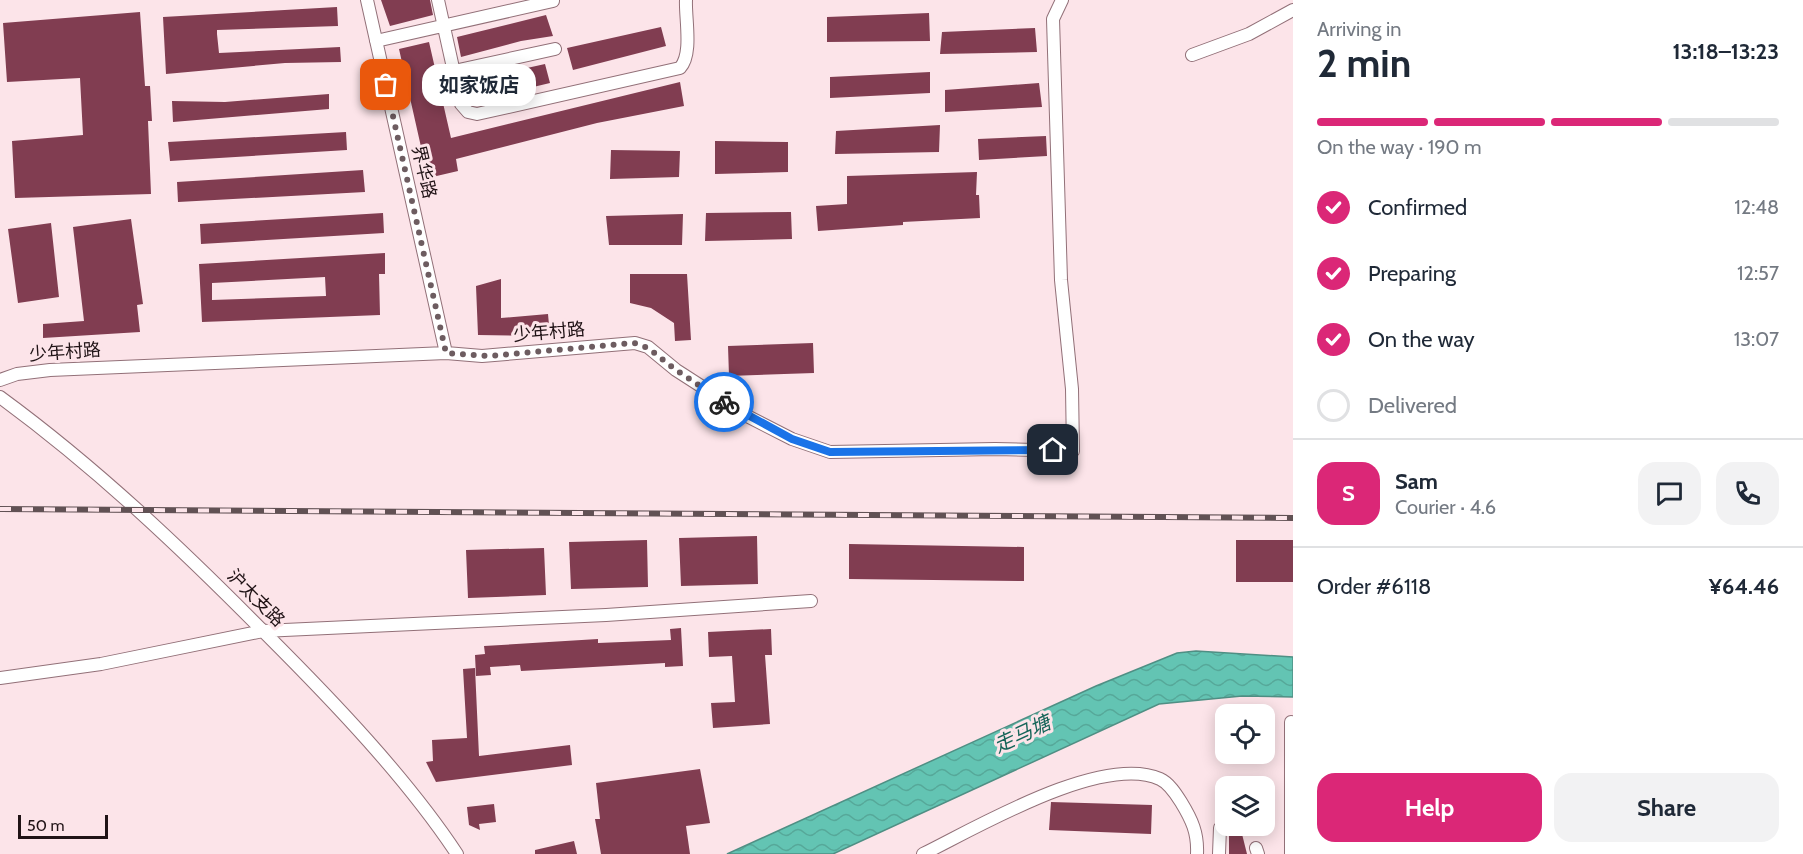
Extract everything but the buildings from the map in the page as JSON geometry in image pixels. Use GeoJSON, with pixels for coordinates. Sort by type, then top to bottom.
{"type":"FeatureCollection","features":[{"type":"Feature","properties":{"kind":"street","name":"界华路"},"geometry":{"type":"LineString","coordinates":[[367,0],[446,353]]}},
{"type":"Feature","properties":{"kind":"street"},"geometry":{"type":"LineString","coordinates":[[438,0],[463,107],[468,112],[481,114],[682,66],[686,55],[686,0]]}},
{"type":"Feature","properties":{"kind":"street","name":"少年村路"},"geometry":{"type":"LineString","coordinates":[[0,380],[17,374],[50,370],[446,353],[482,356],[627,343],[641,344],[676,370],[749,417],[792,439],[830,452],[995,449],[1073,451],[1072,388],[1061,280],[1053,20],[1062,0]]}},
{"type":"Feature","properties":{"kind":"street"},"geometry":{"type":"LineString","coordinates":[[376,40],[553,2]]}},
{"type":"Feature","properties":{"kind":"street"},"geometry":{"type":"LineString","coordinates":[[1192,55],[1249,34],[1293,10]]}},
{"type":"Feature","properties":{"kind":"street"},"geometry":{"type":"LineString","coordinates":[[454,71],[555,49]]}},
{"type":"Feature","properties":{"kind":"street","name":"沪太支路"},"geometry":{"type":"LineString","coordinates":[[0,397],[148,517],[263,631],[336,705],[434,822],[457,854]]}},
{"type":"Feature","properties":{"kind":"street"},"geometry":{"type":"LineString","coordinates":[[0,678],[101,664],[263,631],[606,615],[811,601]]}},
{"type":"Feature","properties":{"kind":"street"},"geometry":{"type":"LineString","coordinates":[[1291,722],[1291,854]]}},
{"type":"Feature","properties":{"kind":"street"},"geometry":{"type":"LineString","coordinates":[[923,854],[1077,782],[1107,775],[1131,774],[1160,779],[1175,792],[1197,836],[1197,854]]}},
{"type":"Feature","properties":{"kind":"street"},"geometry":{"type":"LineString","coordinates":[[1219,854],[1220,836]]}},
{"type":"Feature","properties":{"kind":"water","name":"走马塘"},"geometry":{"type":"Polygon","coordinates":[[[1196,651],[1293,657],[1293,697],[1242,696],[1159,704],[833,854],[727,854],[1096,686],[1177,653],[1196,651]]]}},
{"type":"Feature","properties":{"kind":"railway"},"geometry":{"type":"LineString","coordinates":[[0,509],[1293,518]]}},
{"type":"Feature","properties":{"kind":"way so far"},"geometry":{"type":"LineString","coordinates":[[386,85],[446,353],[489,356],[627,343],[641,344],[724,402]]}},
{"type":"Feature","properties":{"kind":"place","name":"如家饭店"},"geometry":{"type":"Point","coordinates":[386,85]}},
{"type":"Feature","properties":{"kind":"route"},"geometry":{"type":"LineString","coordinates":[[724,402],[792,439],[830,452],[1053,450]]}}]}
